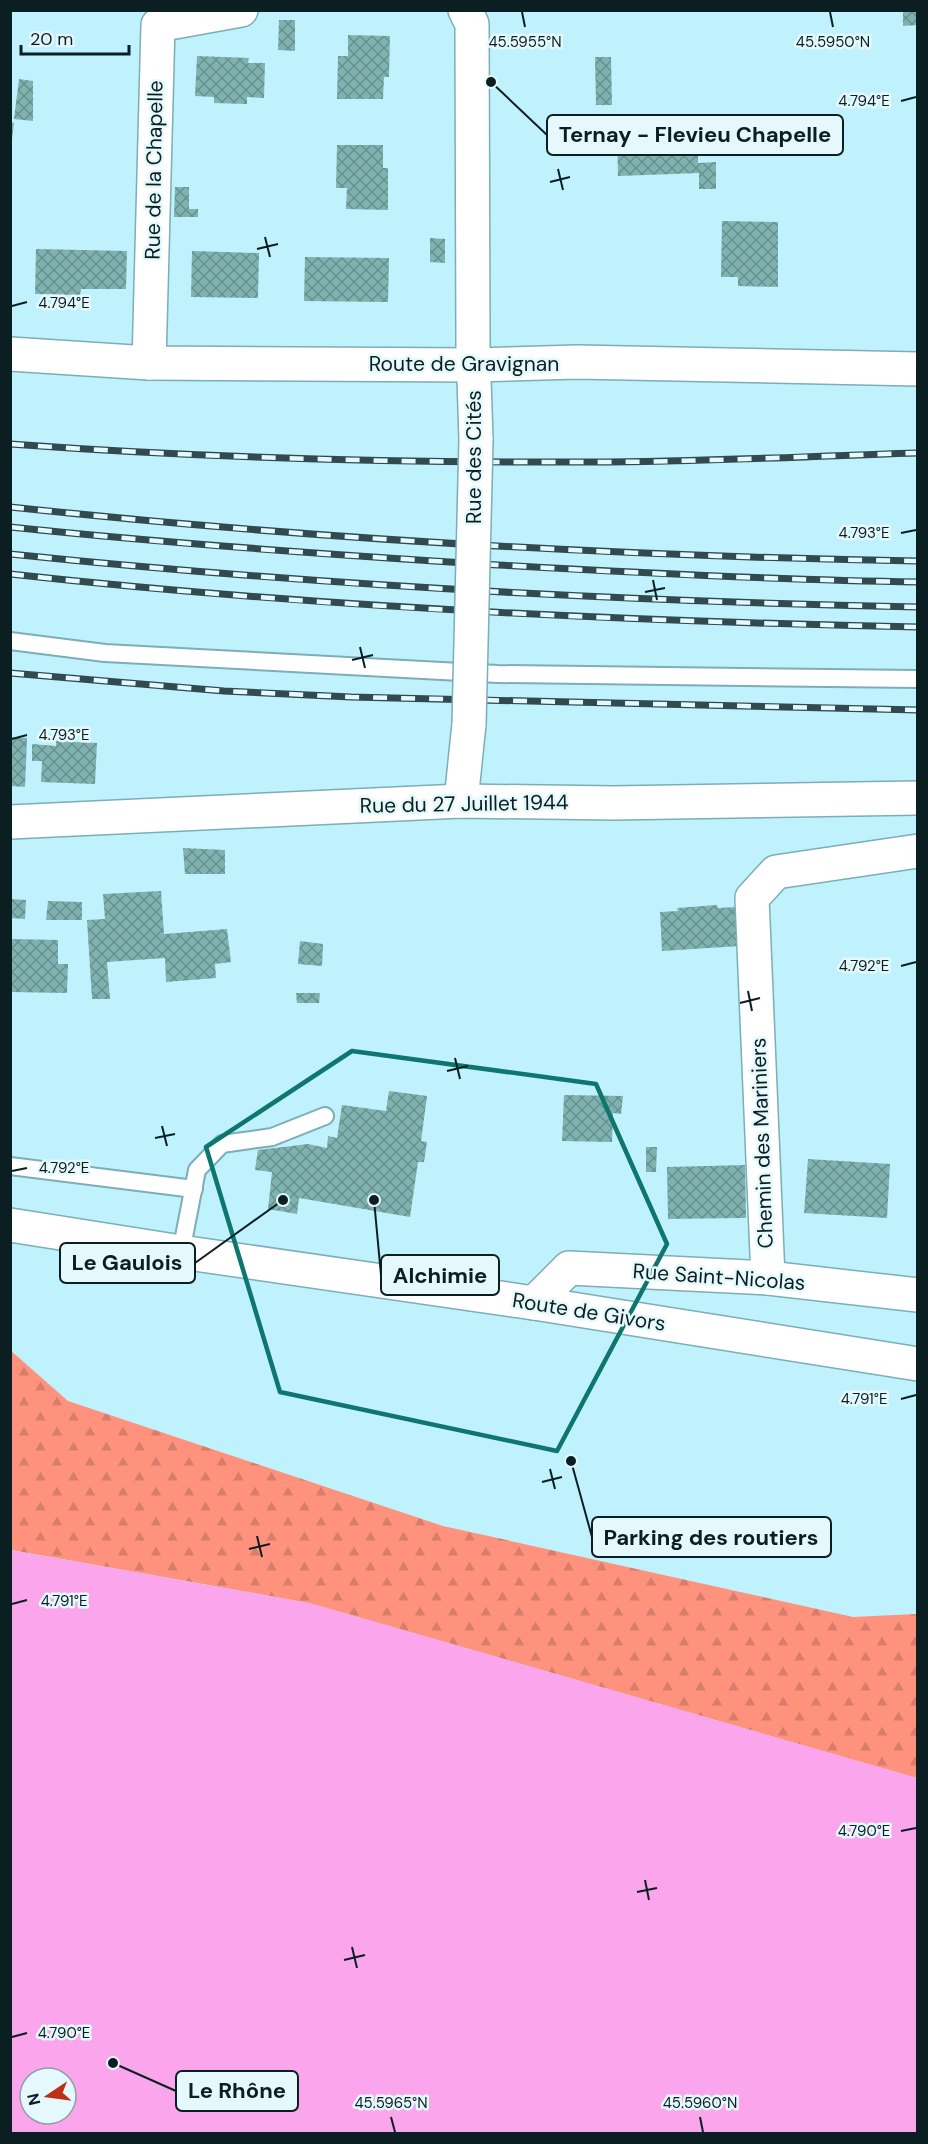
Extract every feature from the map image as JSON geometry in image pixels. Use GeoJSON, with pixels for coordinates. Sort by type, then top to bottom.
{"type":"FeatureCollection","features":[{"type":"Feature","properties":{"kind":"street","name":"Rue de la Chapelle"},"geometry":{"type":"LineString","coordinates":[[149,363],[158,25],[240,10]]}},
{"type":"Feature","properties":{"kind":"street","name":"Rue des Cités"},"geometry":{"type":"LineString","coordinates":[[461,801],[469,724],[476,440],[472,24],[465,10]]}},
{"type":"Feature","properties":{"kind":"street","name":"Route de Gravignan"},"geometry":{"type":"LineString","coordinates":[[10,354],[149,363],[474,365],[577,362],[918,369]]}},
{"type":"Feature","properties":{"kind":"street","name":"Rue du 27 Juillet 1944"},"geometry":{"type":"LineString","coordinates":[[10,822],[461,801],[614,803],[918,798]]}},
{"type":"Feature","properties":{"kind":"street","name":"Chemin des Mariniers"},"geometry":{"type":"LineString","coordinates":[[768,1278],[752,898],[776,872],[918,851]]}},
{"type":"Feature","properties":{"kind":"street","name":"Route de Givors"},"geometry":{"type":"LineString","coordinates":[[10,1225],[534,1303],[918,1364]]}},
{"type":"Feature","properties":{"kind":"street","name":"Rue Saint-Nicolas"},"geometry":{"type":"LineString","coordinates":[[534,1303],[569,1268],[768,1278],[918,1295]]}},
{"type":"Feature","properties":{"kind":"lane"},"geometry":{"type":"LineString","coordinates":[[10,641],[105,653],[498,674],[918,679]]}},
{"type":"Feature","properties":{"kind":"lane"},"geometry":{"type":"LineString","coordinates":[[180,1252],[197,1170],[222,1144],[272,1137],[325,1116]]}},
{"type":"Feature","properties":{"kind":"lane"},"geometry":{"type":"LineString","coordinates":[[10,1166],[194,1189]]}},
{"type":"Feature","properties":{"kind":"highlighted area"},"geometry":{"type":"Polygon","coordinates":[[[352,1051],[596,1084],[667,1244],[557,1451],[280,1392],[206,1147],[352,1051]]]}},
{"type":"Feature","properties":{"kind":"green space"},"geometry":{"type":"Polygon","coordinates":[[[10,1350],[68,1401],[443,1526],[853,1617],[917,1614],[917,1778],[309,1603],[11,1550],[10,1350]]]}},
{"type":"Feature","properties":{"kind":"shaded area"},"geometry":{"type":"Polygon","coordinates":[[[10,1550],[309,1603],[917,1778],[917,2133],[11,2133],[10,1550]]]}},
{"type":"Feature","properties":{"kind":"building"},"geometry":{"type":"Polygon","coordinates":[[[903,10],[918,10],[918,25],[903,26],[903,10]]]}},
{"type":"Feature","properties":{"kind":"building"},"geometry":{"type":"Polygon","coordinates":[[[279,20],[295,20],[295,51],[278,50],[279,20]]]}},
{"type":"Feature","properties":{"kind":"building"},"geometry":{"type":"Polygon","coordinates":[[[348,35],[390,36],[389,77],[384,77],[383,99],[337,99],[338,56],[348,56],[348,35]]]}},
{"type":"Feature","properties":{"kind":"building"},"geometry":{"type":"Polygon","coordinates":[[[197,56],[249,58],[248,63],[265,63],[264,98],[247,97],[247,104],[214,103],[214,97],[195,96],[197,56]]]}},
{"type":"Feature","properties":{"kind":"building"},"geometry":{"type":"Polygon","coordinates":[[[595,57],[611,57],[612,105],[596,105],[595,57]]]}},
{"type":"Feature","properties":{"kind":"building"},"geometry":{"type":"Polygon","coordinates":[[[19,79],[33,81],[33,121],[14,119],[19,79]]]}},
{"type":"Feature","properties":{"kind":"building"},"geometry":{"type":"Polygon","coordinates":[[[10,122],[14,123],[12,139],[10,139],[10,122]]]}},
{"type":"Feature","properties":{"kind":"building"},"geometry":{"type":"Polygon","coordinates":[[[698,128],[698,163],[716,162],[716,189],[699,189],[699,173],[618,176],[617,131],[698,128]]]}},
{"type":"Feature","properties":{"kind":"building"},"geometry":{"type":"Polygon","coordinates":[[[337,145],[383,145],[383,168],[388,168],[388,210],[346,209],[347,188],[336,188],[337,145]]]}},
{"type":"Feature","properties":{"kind":"building"},"geometry":{"type":"Polygon","coordinates":[[[175,187],[189,187],[189,209],[198,209],[198,217],[174,217],[175,187]]]}},
{"type":"Feature","properties":{"kind":"building"},"geometry":{"type":"Polygon","coordinates":[[[722,221],[778,222],[778,287],[738,286],[738,277],[721,277],[722,221]]]}},
{"type":"Feature","properties":{"kind":"building"},"geometry":{"type":"Polygon","coordinates":[[[430,238],[445,239],[445,263],[430,262],[430,238]]]}},
{"type":"Feature","properties":{"kind":"building"},"geometry":{"type":"Polygon","coordinates":[[[36,249],[127,251],[126,289],[81,289],[80,295],[35,294],[36,249]]]}},
{"type":"Feature","properties":{"kind":"building"},"geometry":{"type":"Polygon","coordinates":[[[192,251],[259,253],[258,298],[191,297],[192,251]]]}},
{"type":"Feature","properties":{"kind":"building"},"geometry":{"type":"Polygon","coordinates":[[[305,257],[389,258],[388,302],[304,301],[305,257]]]}},
{"type":"Feature","properties":{"kind":"building"},"geometry":{"type":"Polygon","coordinates":[[[10,737],[27,738],[25,787],[10,786],[10,737]]]}},
{"type":"Feature","properties":{"kind":"building"},"geometry":{"type":"Polygon","coordinates":[[[56,741],[97,743],[95,784],[41,782],[42,761],[32,761],[32,744],[56,746],[56,741]]]}},
{"type":"Feature","properties":{"kind":"building"},"geometry":{"type":"Polygon","coordinates":[[[183,848],[225,850],[225,874],[185,874],[183,848]]]}},
{"type":"Feature","properties":{"kind":"building"},"geometry":{"type":"Polygon","coordinates":[[[161,891],[164,934],[227,929],[231,962],[215,964],[216,978],[166,982],[165,958],[107,962],[110,999],[92,999],[87,920],[105,919],[103,894],[161,891]]]}},
{"type":"Feature","properties":{"kind":"building"},"geometry":{"type":"Polygon","coordinates":[[[10,899],[26,900],[25,919],[10,918],[10,899]]]}},
{"type":"Feature","properties":{"kind":"building"},"geometry":{"type":"Polygon","coordinates":[[[48,901],[82,902],[82,920],[46,920],[48,901]]]}},
{"type":"Feature","properties":{"kind":"building"},"geometry":{"type":"Polygon","coordinates":[[[717,905],[718,908],[737,907],[740,946],[662,951],[660,912],[678,911],[677,908],[717,905]]]}},
{"type":"Feature","properties":{"kind":"building"},"geometry":{"type":"Polygon","coordinates":[[[10,939],[58,940],[58,964],[68,964],[67,993],[10,992],[10,939]]]}},
{"type":"Feature","properties":{"kind":"building"},"geometry":{"type":"Polygon","coordinates":[[[300,941],[323,944],[322,966],[298,964],[300,941]]]}},
{"type":"Feature","properties":{"kind":"building"},"geometry":{"type":"Polygon","coordinates":[[[296,993],[320,993],[319,1003],[297,1003],[296,993]]]}},
{"type":"Feature","properties":{"kind":"building"},"geometry":{"type":"Polygon","coordinates":[[[389,1091],[427,1096],[421,1141],[427,1142],[424,1162],[418,1162],[410,1217],[299,1198],[297,1214],[268,1209],[272,1172],[255,1170],[258,1150],[308,1144],[327,1148],[328,1136],[337,1138],[342,1105],[386,1111],[389,1091]]]}},
{"type":"Feature","properties":{"kind":"building"},"geometry":{"type":"Polygon","coordinates":[[[564,1095],[623,1096],[621,1114],[613,1113],[612,1142],[562,1141],[564,1095]]]}},
{"type":"Feature","properties":{"kind":"building"},"geometry":{"type":"Polygon","coordinates":[[[646,1147],[657,1147],[656,1172],[646,1172],[646,1147]]]}},
{"type":"Feature","properties":{"kind":"building"},"geometry":{"type":"Polygon","coordinates":[[[808,1159],[890,1164],[887,1218],[804,1213],[808,1159]]]}},
{"type":"Feature","properties":{"kind":"building"},"geometry":{"type":"Polygon","coordinates":[[[745,1165],[746,1218],[668,1219],[667,1167],[745,1165]]]}},
{"type":"Feature","properties":{"kind":"railway"},"geometry":{"type":"LineString","coordinates":[[10,444],[229,456],[448,462],[675,461],[918,453]]}},
{"type":"Feature","properties":{"kind":"railway"},"geometry":{"type":"LineString","coordinates":[[10,507],[237,528],[464,544],[691,555],[918,561]]}},
{"type":"Feature","properties":{"kind":"railway"},"geometry":{"type":"LineString","coordinates":[[10,527],[254,549],[498,565],[708,576],[918,582]]}},
{"type":"Feature","properties":{"kind":"railway"},"geometry":{"type":"LineString","coordinates":[[10,554],[237,575],[464,590],[691,601],[918,607]]}},
{"type":"Feature","properties":{"kind":"railway"},"geometry":{"type":"LineString","coordinates":[[10,574],[123,586],[463,611],[691,621],[918,627]]}},
{"type":"Feature","properties":{"kind":"railway"},"geometry":{"type":"LineString","coordinates":[[10,673],[224,691],[351,697],[918,710]]}},
{"type":"Feature","properties":{"kind":"place","name":"Ternay - Flevieu Chapelle"},"geometry":{"type":"Point","coordinates":[491,82]}},
{"type":"Feature","properties":{"kind":"place","name":"Le Gaulois"},"geometry":{"type":"Point","coordinates":[283,1200]}},
{"type":"Feature","properties":{"kind":"place","name":"Alchimie"},"geometry":{"type":"Point","coordinates":[374,1200]}},
{"type":"Feature","properties":{"kind":"place","name":"Parking des routiers"},"geometry":{"type":"Point","coordinates":[571,1461]}},
{"type":"Feature","properties":{"kind":"place","name":"Le Rhône"},"geometry":{"type":"Point","coordinates":[113,2063]}}]}
